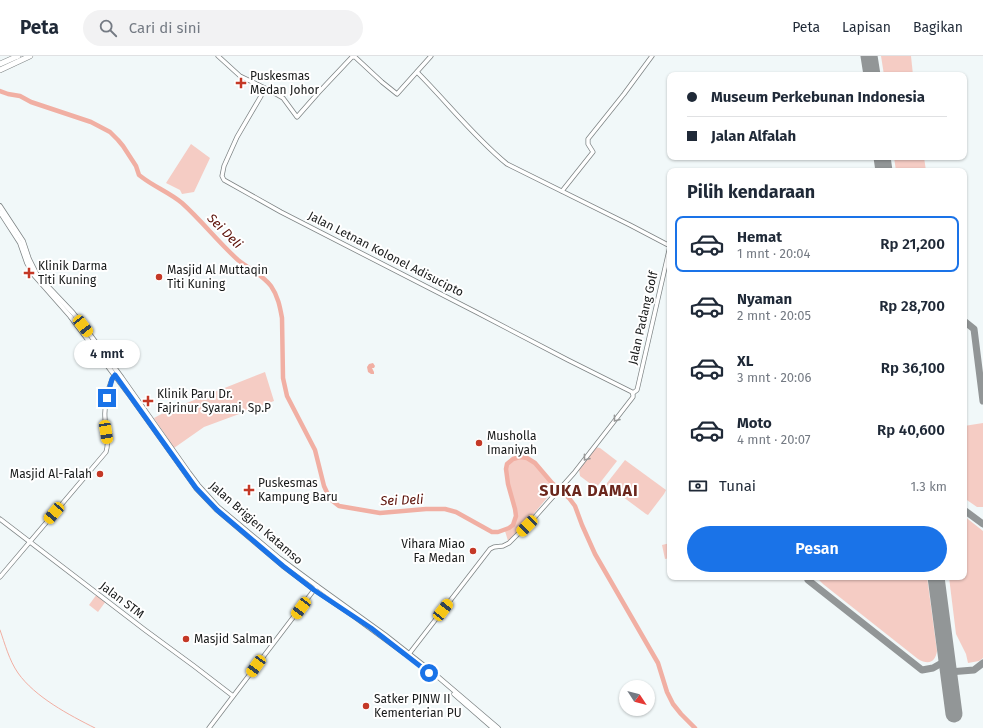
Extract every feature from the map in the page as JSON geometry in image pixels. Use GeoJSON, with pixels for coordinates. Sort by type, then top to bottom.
{"type":"FeatureCollection","features":[{"type":"Feature","properties":{"kind":"highway"},"geometry":{"type":"LineString","coordinates":[[0,64],[18,56]]}},
{"type":"Feature","properties":{"kind":"highway"},"geometry":{"type":"LineString","coordinates":[[0,70],[30,56]]}},
{"type":"Feature","properties":{"kind":"main road","name":"Jalan Brigjen Katamso"},"geometry":{"type":"LineString","coordinates":[[0,206],[24,241],[29,259],[35,272],[64,306]]}},
{"type":"Feature","properties":{"kind":"main road","name":"Jalan Brigjen Katamso"},"geometry":{"type":"LineString","coordinates":[[0,212],[20,243],[32,274],[81,324],[204,498],[222,515],[240,527],[283,566],[382,632],[468,704],[493,728]]}},
{"type":"Feature","properties":{"kind":"main road","name":"Jalan Brigjen Katamso"},"geometry":{"type":"LineString","coordinates":[[316,588],[390,642],[498,728]]}},
{"type":"Feature","properties":{"kind":"street"},"geometry":{"type":"LineString","coordinates":[[218,56],[240,76],[269,90],[285,100],[297,117],[352,57],[397,94],[431,56]]}},
{"type":"Feature","properties":{"kind":"street"},"geometry":{"type":"LineString","coordinates":[[562,191],[593,152],[588,144],[588,139],[652,56]]}},
{"type":"Feature","properties":{"kind":"street"},"geometry":{"type":"LineString","coordinates":[[417,72],[478,137],[507,164],[667,244]]}},
{"type":"Feature","properties":{"kind":"street"},"geometry":{"type":"LineString","coordinates":[[258,85],[261,96],[269,90]]}},
{"type":"Feature","properties":{"kind":"street","name":"Jalan Letnan Kolonel Adisucipto"},"geometry":{"type":"LineString","coordinates":[[261,96],[237,137],[224,166],[222,178],[226,182],[280,212],[483,315],[628,390],[633,394]]}},
{"type":"Feature","properties":{"kind":"street","name":"Jalan Padang Golf"},"geometry":{"type":"LineString","coordinates":[[409,654],[490,549],[509,543],[534,518],[574,472],[633,397],[633,394],[637,390],[667,259]]}},
{"type":"Feature","properties":{"kind":"street"},"geometry":{"type":"LineString","coordinates":[[0,577],[106,452],[108,440],[105,410],[109,388],[116,373]]}},
{"type":"Feature","properties":{"kind":"street","name":"Jalan STM"},"geometry":{"type":"LineString","coordinates":[[0,519],[233,696]]}},
{"type":"Feature","properties":{"kind":"street"},"geometry":{"type":"LineString","coordinates":[[209,728],[316,588]]}},
{"type":"Feature","properties":{"kind":"shaded area"},"geometry":{"type":"Polygon","coordinates":[[[881,56],[911,56],[913,72],[884,72],[881,56]]]}},
{"type":"Feature","properties":{"kind":"shaded area"},"geometry":{"type":"Polygon","coordinates":[[[191,144],[210,158],[194,192],[182,194],[180,190],[166,183],[191,144]]]}},
{"type":"Feature","properties":{"kind":"shaded area"},"geometry":{"type":"Polygon","coordinates":[[[894,160],[924,160],[926,168],[896,168],[894,160]]]}},
{"type":"Feature","properties":{"kind":"shaded area"},"geometry":{"type":"Polygon","coordinates":[[[373,363],[375,366],[372,368],[374,374],[371,374],[368,372],[367,367],[369,364],[373,363]]]}},
{"type":"Feature","properties":{"kind":"shaded area"},"geometry":{"type":"Polygon","coordinates":[[[265,372],[274,401],[204,427],[174,448],[154,418],[169,410],[265,372]]]}},
{"type":"Feature","properties":{"kind":"shaded area"},"geometry":{"type":"Polygon","coordinates":[[[983,423],[983,507],[977,507],[967,500],[967,426],[983,423]]]}},
{"type":"Feature","properties":{"kind":"shaded area"},"geometry":{"type":"Polygon","coordinates":[[[595,447],[600,448],[617,461],[596,488],[580,476],[579,469],[595,447]]]}},
{"type":"Feature","properties":{"kind":"shaded area"},"geometry":{"type":"Polygon","coordinates":[[[514,458],[527,458],[532,462],[556,487],[532,516],[508,541],[505,531],[512,525],[516,517],[506,469],[510,461],[514,458]]]}},
{"type":"Feature","properties":{"kind":"shaded area"},"geometry":{"type":"Polygon","coordinates":[[[625,460],[666,490],[648,515],[607,485],[625,460]]]}},
{"type":"Feature","properties":{"kind":"shaded area"},"geometry":{"type":"Polygon","coordinates":[[[967,518],[983,531],[983,658],[979,661],[968,663],[966,654],[956,634],[949,580],[967,580],[967,518]]]}},
{"type":"Feature","properties":{"kind":"shaded area"},"geometry":{"type":"Polygon","coordinates":[[[667,544],[667,559],[665,559],[662,545],[667,544]]]}},
{"type":"Feature","properties":{"kind":"shaded area"},"geometry":{"type":"Polygon","coordinates":[[[819,580],[927,580],[937,651],[935,658],[930,662],[925,662],[918,659],[819,580]]]}},
{"type":"Feature","properties":{"kind":"shaded area"},"geometry":{"type":"Polygon","coordinates":[[[97,594],[106,601],[98,612],[89,605],[97,594]]]}},
{"type":"Feature","properties":{"kind":"waterway","name":"Sei Deli"},"geometry":{"type":"LineString","coordinates":[[0,91],[20,96],[31,102],[91,122],[110,132],[123,146],[136,166],[139,175],[182,203],[238,260],[268,282],[277,298],[282,318],[283,378],[287,396],[315,450],[324,486],[330,499],[339,506],[380,513],[445,509],[456,512],[492,532],[498,532],[513,525],[516,516],[508,484],[506,469],[507,464],[513,459],[520,457],[527,458],[535,463],[575,506],[595,554],[658,663],[667,692],[673,704],[695,728]]}},
{"type":"Feature","properties":{"kind":"waterway"},"geometry":{"type":"LineString","coordinates":[[0,630],[12,663],[25,682],[53,705],[95,728]]}},
{"type":"Feature","properties":{"kind":"taxiway"},"geometry":{"type":"LineString","coordinates":[[967,323],[974,329],[983,401]]}},
{"type":"Feature","properties":{"kind":"taxiway"},"geometry":{"type":"LineString","coordinates":[[967,512],[983,524]]}},
{"type":"Feature","properties":{"kind":"taxiway"},"geometry":{"type":"LineString","coordinates":[[808,580],[922,670],[933,668],[947,660]]}},
{"type":"Feature","properties":{"kind":"taxiway"},"geometry":{"type":"LineString","coordinates":[[949,672],[974,670],[983,663]]}},
{"type":"Feature","properties":{"kind":"runway"},"geometry":{"type":"LineString","coordinates":[[869,56],[872,72]]}},
{"type":"Feature","properties":{"kind":"runway"},"geometry":{"type":"LineString","coordinates":[[882,160],[884,168]]}},
{"type":"Feature","properties":{"kind":"runway"},"geometry":{"type":"LineString","coordinates":[[936,580],[954,714]]}},
{"type":"Feature","properties":{"kind":"place","name":"Puskesmas Medan Johor"},"geometry":{"type":"Point","coordinates":[241,83]}},
{"type":"Feature","properties":{"kind":"place","name":"Klinik Darma Titi Kuning"},"geometry":{"type":"Point","coordinates":[29,273]}},
{"type":"Feature","properties":{"kind":"place","name":"Masjid Al Muttaqin Titi Kuning"},"geometry":{"type":"Point","coordinates":[159,277]}},
{"type":"Feature","properties":{"kind":"place","name":"Klinik Paru Dr. Fajrinur Syarani, Sp.P"},"geometry":{"type":"Point","coordinates":[148,401]}},
{"type":"Feature","properties":{"kind":"place","name":"Musholla Imaniyah"},"geometry":{"type":"Point","coordinates":[479,443]}},
{"type":"Feature","properties":{"kind":"place","name":"Masjid Al-Falah"},"geometry":{"type":"Point","coordinates":[100,474]}},
{"type":"Feature","properties":{"kind":"place","name":"Puskesmas Kampung Baru"},"geometry":{"type":"Point","coordinates":[249,490]}},
{"type":"Feature","properties":{"kind":"place","name":"Vihara Miao Fa Medan"},"geometry":{"type":"Point","coordinates":[473,551]}},
{"type":"Feature","properties":{"kind":"place","name":"Masjid Salman"},"geometry":{"type":"Point","coordinates":[186,639]}},
{"type":"Feature","properties":{"kind":"place","name":"Satker PJNW II Kementerian PU"},"geometry":{"type":"Point","coordinates":[366,706]}},
{"type":"Feature","properties":{"kind":"district","name":"SUKA DAMAI"},"geometry":{"type":"Point","coordinates":[589,490]}},
{"type":"Feature","properties":{"kind":"route"},"geometry":{"type":"LineString","coordinates":[[107,398],[112,379],[115,375],[204,498],[283,566],[314,590],[371,628],[429,673]]}}]}
